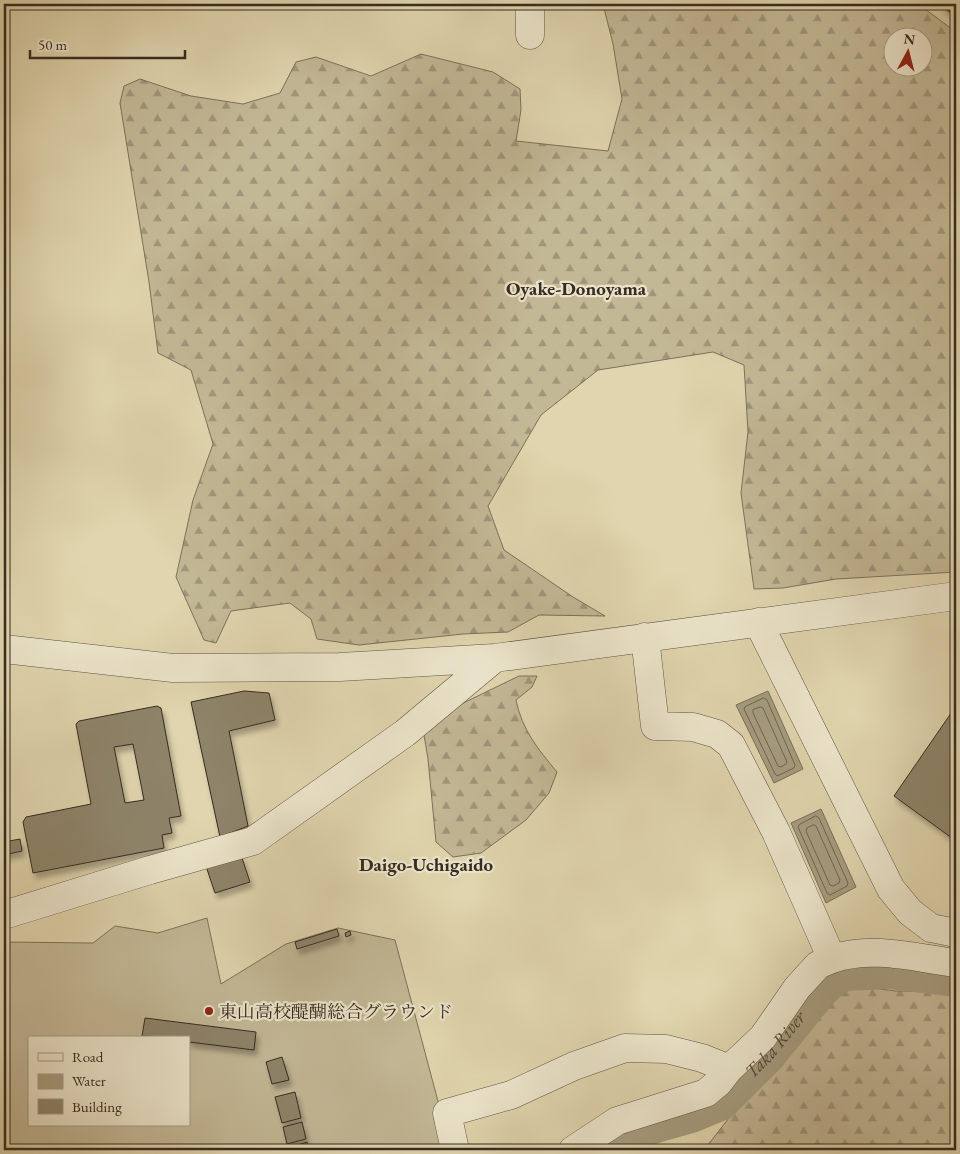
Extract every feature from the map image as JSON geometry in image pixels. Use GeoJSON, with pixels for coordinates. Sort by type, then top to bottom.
{"type":"FeatureCollection","features":[{"type":"Feature","properties":{"kind":"street"},"geometry":{"type":"LineString","coordinates":[[530,4],[530,35]]}},
{"type":"Feature","properties":{"kind":"street"},"geometry":{"type":"LineString","coordinates":[[4,649],[173,668],[340,667],[495,658],[956,596]]}},
{"type":"Feature","properties":{"kind":"street"},"geometry":{"type":"LineString","coordinates":[[758,622],[891,889],[910,912],[931,928],[956,933]]}},
{"type":"Feature","properties":{"kind":"street"},"geometry":{"type":"LineString","coordinates":[[645,637],[655,726],[694,727],[717,734],[731,745],[776,832],[832,958]]}},
{"type":"Feature","properties":{"kind":"street"},"geometry":{"type":"LineString","coordinates":[[4,915],[150,870],[253,841],[405,733],[495,658]]}},
{"type":"Feature","properties":{"kind":"street"},"geometry":{"type":"LineString","coordinates":[[573,1150],[617,1121],[706,1093],[720,1082],[729,1070],[762,1037],[797,988],[818,965],[832,958],[846,954],[874,952],[956,963]]}},
{"type":"Feature","properties":{"kind":"street"},"geometry":{"type":"LineString","coordinates":[[454,1150],[447,1113],[511,1095],[574,1066],[625,1048],[666,1049],[702,1058],[729,1070]]}},
{"type":"Feature","properties":{"kind":"green space"},"geometry":{"type":"Polygon","coordinates":[[[603,4],[918,4],[956,32],[956,572],[836,579],[783,588],[754,589],[741,493],[748,432],[744,365],[713,352],[598,370],[541,415],[488,506],[504,550],[573,597],[605,616],[539,615],[508,632],[463,634],[359,645],[317,639],[311,619],[290,603],[231,611],[216,643],[204,640],[176,577],[193,500],[213,444],[191,370],[158,353],[149,282],[120,103],[124,86],[140,79],[191,96],[243,104],[280,93],[296,62],[316,57],[371,76],[421,54],[493,72],[520,89],[521,110],[516,141],[608,151],[622,99],[613,44],[603,4]]]}},
{"type":"Feature","properties":{"kind":"green space"},"geometry":{"type":"Polygon","coordinates":[[[519,676],[537,676],[532,687],[516,700],[522,721],[527,730],[537,747],[557,772],[549,793],[526,820],[481,853],[453,857],[436,842],[428,759],[422,723],[519,676]]]}},
{"type":"Feature","properties":{"kind":"green space","name":"東山高校醍醐総合グラウンド"},"geometry":{"type":"Polygon","coordinates":[[[207,918],[221,984],[286,944],[338,928],[395,940],[451,1150],[4,1150],[4,942],[93,943],[115,926],[158,933],[207,918]]]}},
{"type":"Feature","properties":{"kind":"green space"},"geometry":{"type":"Polygon","coordinates":[[[951,974],[956,974],[956,1150],[704,1150],[753,1087],[847,985],[896,991],[937,991],[951,974]]]}},
{"type":"Feature","properties":{"kind":"water"},"geometry":{"type":"Polygon","coordinates":[[[768,691],[803,769],[774,783],[736,705],[768,691]]]}},
{"type":"Feature","properties":{"kind":"water"},"geometry":{"type":"Polygon","coordinates":[[[821,809],[856,887],[826,903],[791,823],[821,809]]]}},
{"type":"Feature","properties":{"kind":"building"},"geometry":{"type":"Polygon","coordinates":[[[956,4],[956,17],[940,5],[956,4]]]}},
{"type":"Feature","properties":{"kind":"building"},"geometry":{"type":"Polygon","coordinates":[[[244,691],[269,693],[275,720],[229,731],[248,826],[220,837],[191,702],[244,691]]]}},
{"type":"Feature","properties":{"kind":"building"},"geometry":{"type":"Polygon","coordinates":[[[157,706],[161,708],[181,816],[169,818],[172,833],[162,835],[164,848],[33,873],[23,822],[26,817],[91,804],[76,724],[79,721],[157,706]],[[133,744],[114,747],[125,803],[144,800],[133,744]]]}},
{"type":"Feature","properties":{"kind":"building"},"geometry":{"type":"Polygon","coordinates":[[[956,706],[956,841],[894,796],[956,706]]]}},
{"type":"Feature","properties":{"kind":"building"},"geometry":{"type":"Polygon","coordinates":[[[20,839],[22,851],[4,855],[4,842],[20,839]]]}},
{"type":"Feature","properties":{"kind":"building"},"geometry":{"type":"Polygon","coordinates":[[[241,855],[250,882],[215,893],[206,866],[241,855]]]}},
{"type":"Feature","properties":{"kind":"building"},"geometry":{"type":"Polygon","coordinates":[[[337,929],[339,936],[297,949],[295,942],[337,929]]]}},
{"type":"Feature","properties":{"kind":"building"},"geometry":{"type":"Polygon","coordinates":[[[350,931],[351,935],[346,937],[345,933],[350,931]]]}},
{"type":"Feature","properties":{"kind":"building"},"geometry":{"type":"Polygon","coordinates":[[[145,1018],[256,1032],[254,1050],[190,1042],[190,1036],[142,1036],[145,1018]]]}},
{"type":"Feature","properties":{"kind":"building"},"geometry":{"type":"Polygon","coordinates":[[[282,1057],[289,1080],[272,1084],[266,1062],[282,1057]]]}},
{"type":"Feature","properties":{"kind":"building"},"geometry":{"type":"Polygon","coordinates":[[[295,1092],[301,1118],[282,1123],[275,1097],[295,1092]]]}},
{"type":"Feature","properties":{"kind":"building"},"geometry":{"type":"Polygon","coordinates":[[[302,1122],[306,1139],[287,1144],[283,1127],[302,1122]]]}},
{"type":"Feature","properties":{"kind":"building"},"geometry":{"type":"Polygon","coordinates":[[[307,1142],[309,1150],[289,1150],[288,1148],[307,1142]]]}},
{"type":"Feature","properties":{"kind":"waterway","name":"Taka River"},"geometry":{"type":"LineString","coordinates":[[595,1150],[620,1136],[691,1114],[720,1102],[767,1055],[818,992],[830,980],[844,972],[888,970],[956,978]]}},
{"type":"Feature","properties":{"kind":"place","name":"東山高校醍醐総合グラウンド"},"geometry":{"type":"Point","coordinates":[209,1011]}},
{"type":"Feature","properties":{"kind":"district","name":"Oyake-Donoyama"},"geometry":{"type":"Point","coordinates":[576,288]}},
{"type":"Feature","properties":{"kind":"district","name":"Daigo-Uchigaido"},"geometry":{"type":"Point","coordinates":[426,864]}}]}
